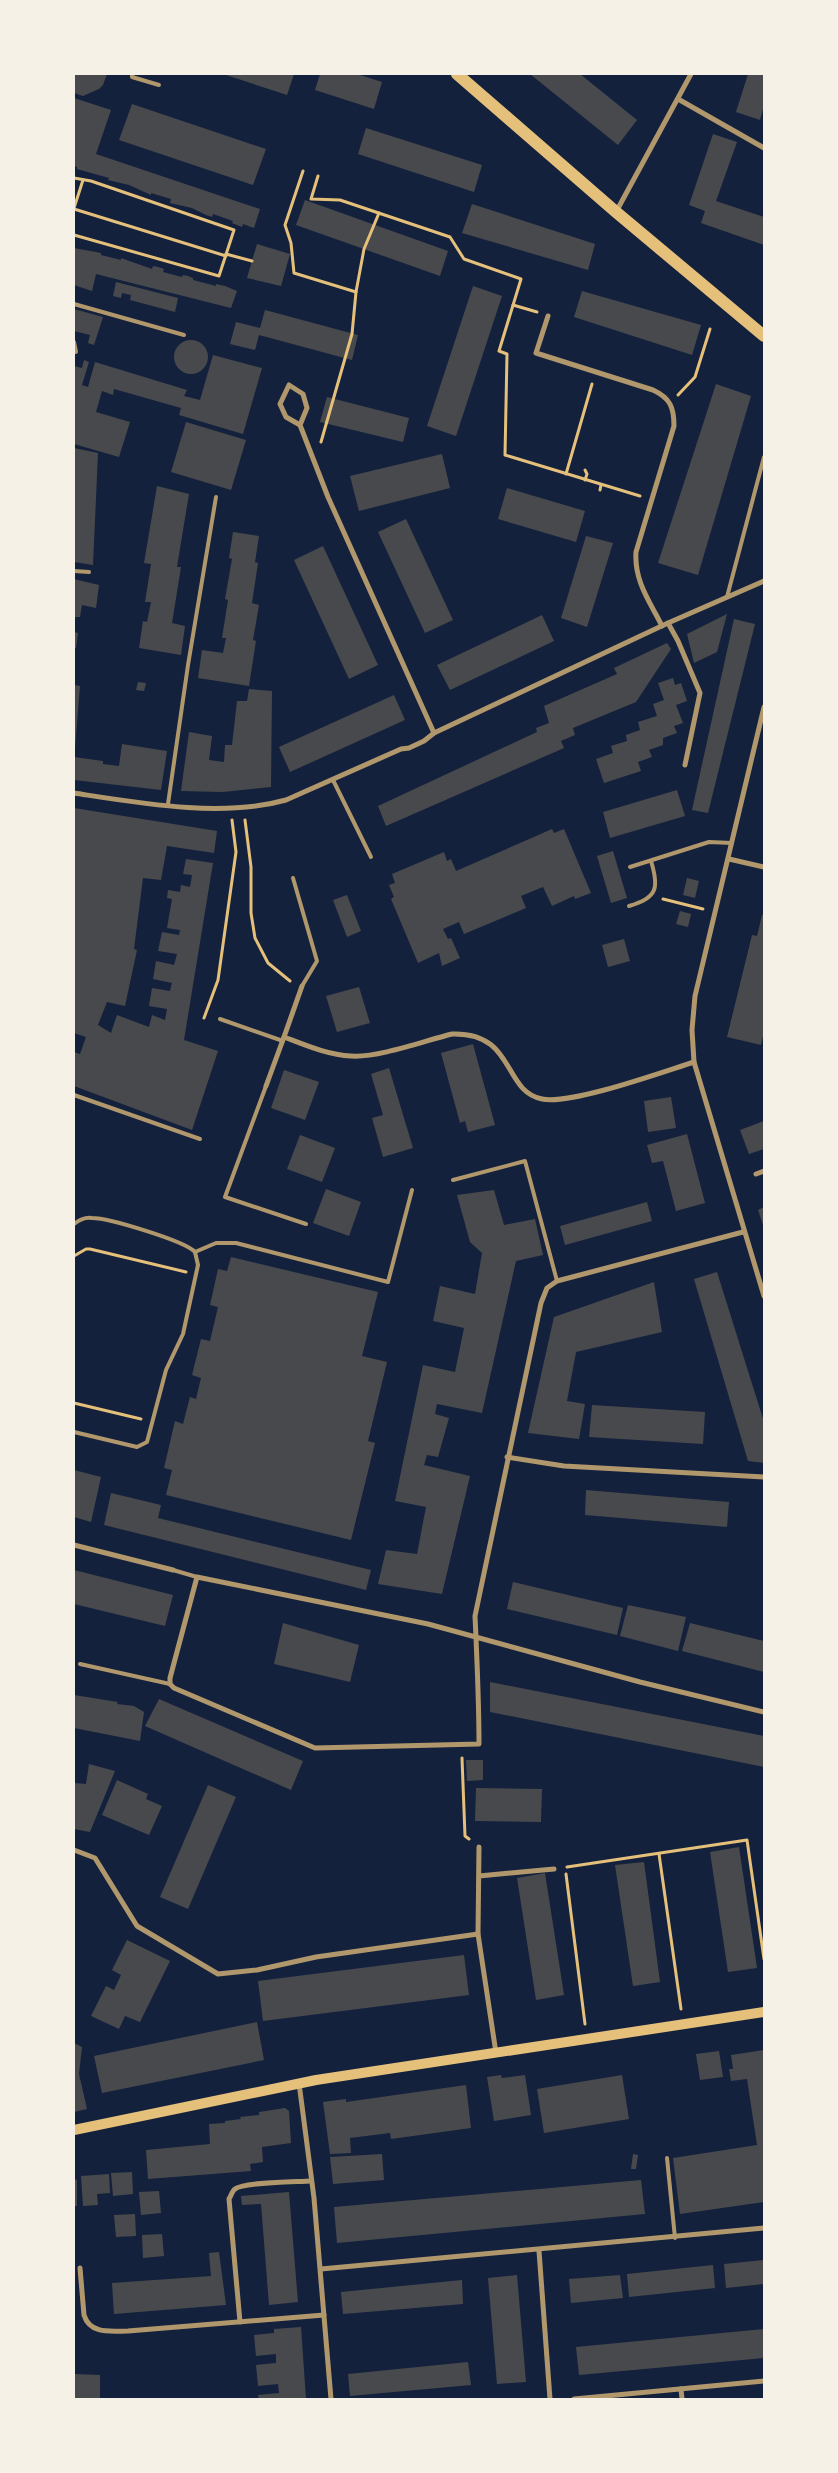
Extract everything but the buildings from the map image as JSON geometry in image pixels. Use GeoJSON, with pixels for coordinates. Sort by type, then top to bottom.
{"type":"FeatureCollection","features":[{"type":"Feature","properties":{"kind":"main road"},"geometry":{"type":"LineString","coordinates":[[458,74],[616,212],[764,336]]}},
{"type":"Feature","properties":{"kind":"main road"},"geometry":{"type":"LineString","coordinates":[[74,2130],[298,2083],[764,2012]]}},
{"type":"Feature","properties":{"kind":"street"},"geometry":{"type":"LineString","coordinates":[[616,212],[691,74]]}},
{"type":"Feature","properties":{"kind":"street"},"geometry":{"type":"LineString","coordinates":[[678,99],[764,148]]}},
{"type":"Feature","properties":{"kind":"street"},"geometry":{"type":"LineString","coordinates":[[548,316],[536,353],[653,390],[664,395],[671,403],[674,413],[674,426],[636,552],[635,566],[638,579],[662,626]]}},
{"type":"Feature","properties":{"kind":"street"},"geometry":{"type":"LineString","coordinates":[[300,426],[308,408],[303,394],[289,385],[280,404],[286,417],[300,426],[314,464],[434,733]]}},
{"type":"Feature","properties":{"kind":"street"},"geometry":{"type":"LineString","coordinates":[[74,793],[231,810],[286,800],[401,749],[409,748],[434,733],[668,623],[764,581]]}},
{"type":"Feature","properties":{"kind":"street"},"geometry":{"type":"LineString","coordinates":[[668,623],[678,641],[700,693],[685,765]]}},
{"type":"Feature","properties":{"kind":"street"},"geometry":{"type":"LineString","coordinates":[[764,707],[695,996],[692,1036],[694,1062],[743,1232],[764,1296]]}},
{"type":"Feature","properties":{"kind":"street"},"geometry":{"type":"LineString","coordinates":[[729,859],[764,867]]}},
{"type":"Feature","properties":{"kind":"street"},"geometry":{"type":"LineString","coordinates":[[266,1086],[302,986]]}},
{"type":"Feature","properties":{"kind":"street"},"geometry":{"type":"LineString","coordinates":[[284,1039],[328,1053],[351,1056],[373,1054],[452,1034],[465,1034],[492,1044],[503,1055],[523,1087],[531,1094],[542,1099],[586,1094],[694,1062]]}},
{"type":"Feature","properties":{"kind":"street"},"geometry":{"type":"LineString","coordinates":[[756,1174],[764,1171]]}},
{"type":"Feature","properties":{"kind":"street"},"geometry":{"type":"LineString","coordinates":[[743,1232],[557,1281],[547,1288],[541,1303],[507,1457],[475,1616],[476,1637],[479,1744],[315,1748],[225,1711],[170,1684],[196,1577],[428,1624],[476,1637],[640,1682],[764,1712]]}},
{"type":"Feature","properties":{"kind":"street"},"geometry":{"type":"LineString","coordinates":[[507,1457],[564,1466],[764,1477]]}},
{"type":"Feature","properties":{"kind":"street"},"geometry":{"type":"LineString","coordinates":[[74,1545],[173,1570]]}},
{"type":"Feature","properties":{"kind":"street"},"geometry":{"type":"LineString","coordinates":[[480,1848],[478,1934],[496,2053]]}},
{"type":"Feature","properties":{"kind":"street"},"geometry":{"type":"LineString","coordinates":[[74,1850],[95,1858],[137,1926],[218,1974],[257,1970],[316,1957],[478,1934]]}},
{"type":"Feature","properties":{"kind":"street"},"geometry":{"type":"LineString","coordinates":[[479,1876],[554,1869]]}},
{"type":"Feature","properties":{"kind":"street"},"geometry":{"type":"LineString","coordinates":[[298,2083],[321,2270],[331,2399]]}},
{"type":"Feature","properties":{"kind":"street"},"geometry":{"type":"LineString","coordinates":[[240,2322],[229,2199],[231,2194],[234,2189],[245,2185],[311,2181]]}},
{"type":"Feature","properties":{"kind":"street"},"geometry":{"type":"LineString","coordinates":[[321,2270],[675,2238],[764,2228]]}},
{"type":"Feature","properties":{"kind":"street"},"geometry":{"type":"LineString","coordinates":[[539,2250],[550,2399]]}},
{"type":"Feature","properties":{"kind":"street"},"geometry":{"type":"LineString","coordinates":[[80,2268],[84,2316],[86,2323],[96,2329],[128,2331],[324,2315]]}},
{"type":"Feature","properties":{"kind":"street"},"geometry":{"type":"LineString","coordinates":[[574,2399],[764,2381]]}},
{"type":"Feature","properties":{"kind":"street"},"geometry":{"type":"LineString","coordinates":[[681,2389],[682,2399]]}},
{"type":"Feature","properties":{"kind":"lane"},"geometry":{"type":"LineString","coordinates":[[132,74],[132,77],[159,85]]}},
{"type":"Feature","properties":{"kind":"lane"},"geometry":{"type":"LineString","coordinates":[[74,304],[184,335]]}},
{"type":"Feature","properties":{"kind":"lane"},"geometry":{"type":"LineString","coordinates":[[74,342],[76,352]]}},
{"type":"Feature","properties":{"kind":"lane"},"geometry":{"type":"LineString","coordinates":[[727,597],[764,457]]}},
{"type":"Feature","properties":{"kind":"lane"},"geometry":{"type":"LineString","coordinates":[[168,804],[188,665],[216,497]]}},
{"type":"Feature","properties":{"kind":"lane"},"geometry":{"type":"LineString","coordinates":[[74,571],[89,572]]}},
{"type":"Feature","properties":{"kind":"lane"},"geometry":{"type":"LineString","coordinates":[[333,780],[371,857]]}},
{"type":"Feature","properties":{"kind":"lane"},"geometry":{"type":"LineString","coordinates":[[630,868],[709,842],[732,843]]}},
{"type":"Feature","properties":{"kind":"lane"},"geometry":{"type":"LineString","coordinates":[[630,906],[650,896],[655,891],[656,879],[651,861]]}},
{"type":"Feature","properties":{"kind":"lane"},"geometry":{"type":"LineString","coordinates":[[293,878],[317,961],[302,986]]}},
{"type":"Feature","properties":{"kind":"lane"},"geometry":{"type":"LineString","coordinates":[[220,1019],[284,1039]]}},
{"type":"Feature","properties":{"kind":"lane"},"geometry":{"type":"LineString","coordinates":[[266,1086],[225,1198],[306,1224]]}},
{"type":"Feature","properties":{"kind":"lane"},"geometry":{"type":"LineString","coordinates":[[74,1095],[200,1139]]}},
{"type":"Feature","properties":{"kind":"lane"},"geometry":{"type":"LineString","coordinates":[[453,1180],[526,1160],[557,1281]]}},
{"type":"Feature","properties":{"kind":"lane"},"geometry":{"type":"LineString","coordinates":[[195,1252],[216,1243],[236,1243],[388,1282],[412,1190]]}},
{"type":"Feature","properties":{"kind":"lane"},"geometry":{"type":"LineString","coordinates":[[74,1224],[84,1218],[99,1219],[182,1242],[195,1252],[198,1265],[183,1334],[166,1370],[147,1442],[137,1447],[74,1432]]}},
{"type":"Feature","properties":{"kind":"lane"},"geometry":{"type":"LineString","coordinates":[[173,1570],[196,1577]]}},
{"type":"Feature","properties":{"kind":"lane"},"geometry":{"type":"LineString","coordinates":[[80,1664],[170,1684]]}},
{"type":"Feature","properties":{"kind":"lane"},"geometry":{"type":"LineString","coordinates":[[667,2158],[675,2238]]}},
{"type":"Feature","properties":{"kind":"path"},"geometry":{"type":"LineString","coordinates":[[303,171],[285,225],[291,243],[294,273],[356,292]]}},
{"type":"Feature","properties":{"kind":"path"},"geometry":{"type":"LineString","coordinates":[[318,176],[311,199],[340,200],[450,237],[464,259],[521,279],[499,351],[507,354],[505,455],[652,500]]}},
{"type":"Feature","properties":{"kind":"path"},"geometry":{"type":"LineString","coordinates":[[74,178],[91,181],[234,230],[219,276],[74,235]]}},
{"type":"Feature","properties":{"kind":"path"},"geometry":{"type":"LineString","coordinates":[[82,180],[74,209],[226,255],[252,261]]}},
{"type":"Feature","properties":{"kind":"path"},"geometry":{"type":"LineString","coordinates":[[314,464],[352,334],[356,292],[364,250],[379,214]]}},
{"type":"Feature","properties":{"kind":"path"},"geometry":{"type":"LineString","coordinates":[[513,305],[548,316]]}},
{"type":"Feature","properties":{"kind":"path"},"geometry":{"type":"LineString","coordinates":[[671,403],[695,378],[710,329]]}},
{"type":"Feature","properties":{"kind":"path"},"geometry":{"type":"LineString","coordinates":[[566,474],[596,372]]}},
{"type":"Feature","properties":{"kind":"path"},"geometry":{"type":"LineString","coordinates":[[585,470],[587,474],[585,480]]}},
{"type":"Feature","properties":{"kind":"path"},"geometry":{"type":"LineString","coordinates":[[600,490],[602,485]]}},
{"type":"Feature","properties":{"kind":"path"},"geometry":{"type":"LineString","coordinates":[[244,809],[251,867],[251,913],[255,938],[268,963],[285,979],[302,986]]}},
{"type":"Feature","properties":{"kind":"path"},"geometry":{"type":"LineString","coordinates":[[204,1018],[218,980],[236,852],[231,810]]}},
{"type":"Feature","properties":{"kind":"path"},"geometry":{"type":"LineString","coordinates":[[650,896],[706,910]]}},
{"type":"Feature","properties":{"kind":"path"},"geometry":{"type":"LineString","coordinates":[[74,1256],[86,1249],[90,1249],[186,1272]]}},
{"type":"Feature","properties":{"kind":"path"},"geometry":{"type":"LineString","coordinates":[[74,1403],[142,1420]]}},
{"type":"Feature","properties":{"kind":"path"},"geometry":{"type":"LineString","coordinates":[[462,1745],[465,1836],[480,1848]]}},
{"type":"Feature","properties":{"kind":"path"},"geometry":{"type":"LineString","coordinates":[[554,1869],[747,1840],[764,1959]]}},
{"type":"Feature","properties":{"kind":"path"},"geometry":{"type":"LineString","coordinates":[[659,1854],[683,2025]]}},
{"type":"Feature","properties":{"kind":"path"},"geometry":{"type":"LineString","coordinates":[[565,1868],[587,2040]]}}]}
